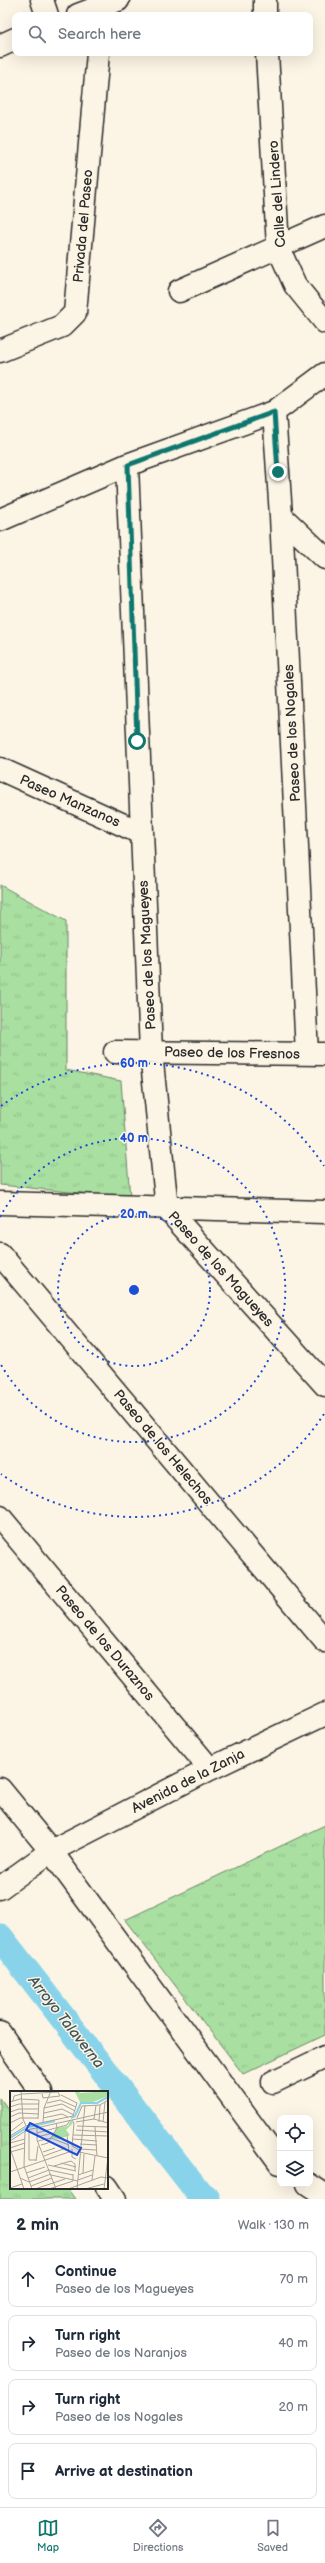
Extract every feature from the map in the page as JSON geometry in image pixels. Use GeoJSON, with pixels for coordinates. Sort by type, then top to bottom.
{"type":"FeatureCollection","features":[{"type":"Feature","properties":{"kind":"street"},"geometry":{"type":"LineString","coordinates":[[42,0],[46,12]]}},
{"type":"Feature","properties":{"kind":"street"},"geometry":{"type":"LineString","coordinates":[[265,0],[265,12]]}},
{"type":"Feature","properties":{"kind":"street"},"geometry":{"type":"LineString","coordinates":[[89,12],[107,7]]}},
{"type":"Feature","properties":{"kind":"street"},"geometry":{"type":"LineString","coordinates":[[0,46],[12,41]]}},
{"type":"Feature","properties":{"kind":"street","name":"Privada del Paseo"},"geometry":{"type":"LineString","coordinates":[[0,351],[62,326],[75,313],[98,56]]}},
{"type":"Feature","properties":{"kind":"street","name":"Calle del Lindero"},"geometry":{"type":"LineString","coordinates":[[268,56],[278,247],[295,284],[325,322]]}},
{"type":"Feature","properties":{"kind":"street"},"geometry":{"type":"LineString","coordinates":[[180,291],[325,226]]}},
{"type":"Feature","properties":{"kind":"street"},"geometry":{"type":"LineString","coordinates":[[0,520],[128,465],[274,412],[325,374]]}},
{"type":"Feature","properties":{"kind":"street","name":"Paseo de los Nogales"},"geometry":{"type":"LineString","coordinates":[[274,412],[316,1054]]}},
{"type":"Feature","properties":{"kind":"street","name":"Paseo de los Magueyes"},"geometry":{"type":"LineString","coordinates":[[128,465],[141,833],[151,1052],[167,1209],[325,1385]]}},
{"type":"Feature","properties":{"kind":"street"},"geometry":{"type":"LineString","coordinates":[[281,516],[325,558]]}},
{"type":"Feature","properties":{"kind":"street","name":"Paseo Manzanos"},"geometry":{"type":"LineString","coordinates":[[0,768],[141,833]]}},
{"type":"Feature","properties":{"kind":"street","name":"Paseo de los Fresnos"},"geometry":{"type":"LineString","coordinates":[[115,1052],[316,1054]]}},
{"type":"Feature","properties":{"kind":"street"},"geometry":{"type":"LineString","coordinates":[[0,1203],[167,1209],[325,1212]]}},
{"type":"Feature","properties":{"kind":"street","name":"Paseo de los Helechos"},"geometry":{"type":"LineString","coordinates":[[0,1254],[325,1641]]}},
{"type":"Feature","properties":{"kind":"street","name":"Paseo de los Duraznos"},"geometry":{"type":"LineString","coordinates":[[0,1518],[210,1769]]}},
{"type":"Feature","properties":{"kind":"street","name":"Avenida de la Zanja"},"geometry":{"type":"LineString","coordinates":[[0,1888],[52,1851],[210,1769],[325,1714]]}},
{"type":"Feature","properties":{"kind":"street"},"geometry":{"type":"LineString","coordinates":[[0,1789],[52,1851],[277,2159]]}},
{"type":"Feature","properties":{"kind":"street"},"geometry":{"type":"LineString","coordinates":[[0,2033],[40,2091]]}},
{"type":"Feature","properties":{"kind":"street"},"geometry":{"type":"LineString","coordinates":[[273,2082],[325,2057]]}},
{"type":"Feature","properties":{"kind":"street"},"geometry":{"type":"LineString","coordinates":[[313,2187],[325,2195]]}},
{"type":"Feature","properties":{"kind":"street"},"geometry":{"type":"LineString","coordinates":[[108,2188],[115,2199]]}},
{"type":"Feature","properties":{"kind":"green space"},"geometry":{"type":"Polygon","coordinates":[[[0,885],[66,921],[66,1070],[121,1081],[130,1198],[0,1185],[0,885]]]}},
{"type":"Feature","properties":{"kind":"green space"},"geometry":{"type":"Polygon","coordinates":[[[325,1825],[325,2035],[243,2074],[125,1920],[325,1825]]]}},
{"type":"Feature","properties":{"kind":"green space"},"geometry":{"type":"Polygon","coordinates":[[[0,2098],[10,2112],[10,2189],[68,2189],[75,2199],[0,2199],[0,2098]]]}},
{"type":"Feature","properties":{"kind":"waterway","name":"Arroyo Talaverna"},"geometry":{"type":"LineString","coordinates":[[0,1937],[199,2193],[207,2199]]}},
{"type":"Feature","properties":{"kind":"route"},"geometry":{"type":"LineString","coordinates":[[137,741],[128,465],[274,412],[278,472]]}}]}
